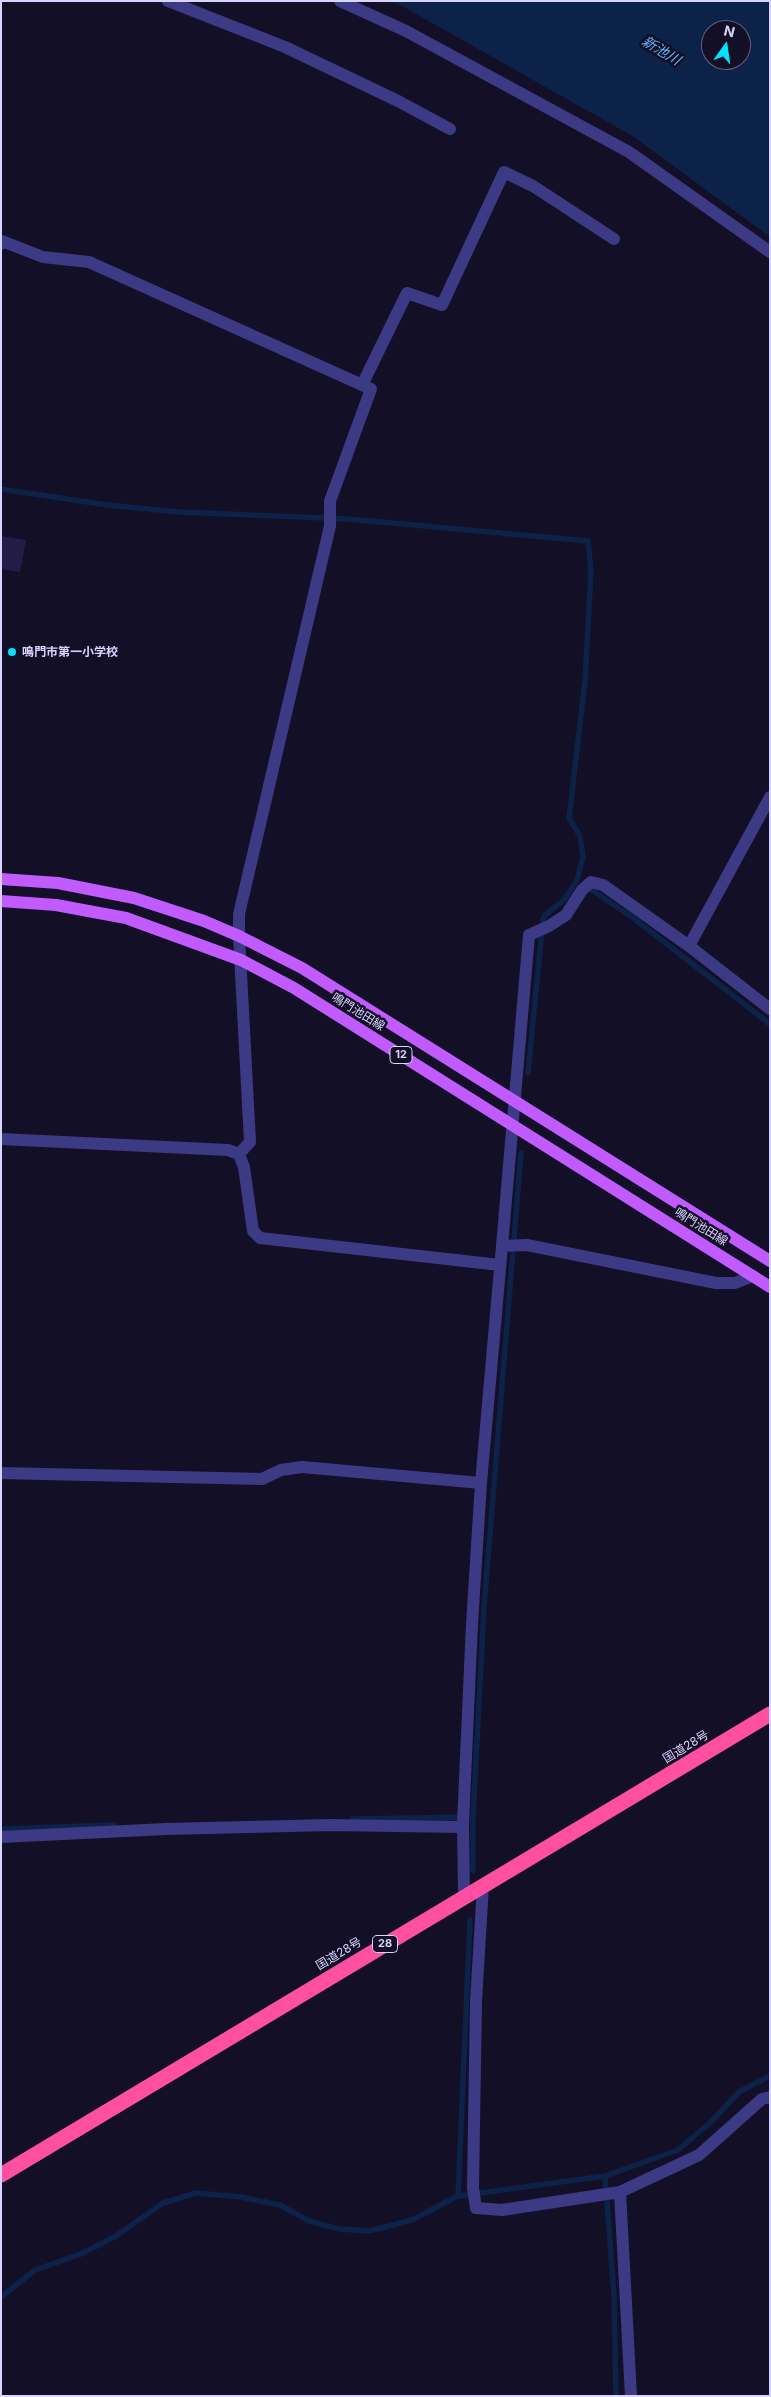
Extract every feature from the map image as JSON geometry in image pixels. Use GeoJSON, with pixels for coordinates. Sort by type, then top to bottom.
{"type":"FeatureCollection","features":[{"type":"Feature","properties":{"kind":"highway","name":"国道28号"},"geometry":{"type":"LineString","coordinates":[[1,2175],[770,1714]]}},
{"type":"Feature","properties":{"kind":"main road","name":"鳴門池田線"},"geometry":{"type":"LineString","coordinates":[[1,879],[58,883],[134,898],[204,921],[238,936],[302,968],[770,1261]]}},
{"type":"Feature","properties":{"kind":"main road","name":"鳴門池田線"},"geometry":{"type":"LineString","coordinates":[[1,901],[56,905],[126,918],[241,960],[294,988],[770,1287]]}},
{"type":"Feature","properties":{"kind":"street"},"geometry":{"type":"LineString","coordinates":[[168,1],[285,47],[398,101],[450,129]]}},
{"type":"Feature","properties":{"kind":"street"},"geometry":{"type":"LineString","coordinates":[[340,1],[406,31],[629,152],[770,252]]}},
{"type":"Feature","properties":{"kind":"street"},"geometry":{"type":"LineString","coordinates":[[362,385],[407,294],[442,305],[504,172],[533,186],[614,239]]}},
{"type":"Feature","properties":{"kind":"street"},"geometry":{"type":"LineString","coordinates":[[1,244],[2,241],[43,257],[89,262],[371,389],[330,501],[330,526],[239,914],[238,936],[241,960],[250,1142],[240,1154]]}},
{"type":"Feature","properties":{"kind":"street"},"geometry":{"type":"LineString","coordinates":[[689,946],[770,797]]}},
{"type":"Feature","properties":{"kind":"street"},"geometry":{"type":"LineString","coordinates":[[464,1896],[463,1825],[481,1483],[500,1265],[505,1246],[529,935],[549,926],[566,915],[582,890],[591,882],[603,885],[689,946],[770,1009]]}},
{"type":"Feature","properties":{"kind":"street"},"geometry":{"type":"LineString","coordinates":[[1,1139],[228,1150],[240,1154]]}},
{"type":"Feature","properties":{"kind":"street"},"geometry":{"type":"LineString","coordinates":[[240,1154],[244,1167],[253,1230],[260,1238],[500,1265]]}},
{"type":"Feature","properties":{"kind":"street"},"geometry":{"type":"LineString","coordinates":[[505,1246],[527,1245],[716,1283],[736,1283],[753,1276]]}},
{"type":"Feature","properties":{"kind":"street"},"geometry":{"type":"LineString","coordinates":[[1,1473],[262,1479],[281,1470],[302,1467],[481,1483]]}},
{"type":"Feature","properties":{"kind":"street"},"geometry":{"type":"LineString","coordinates":[[1,1837],[166,1829],[310,1825],[463,1825]]}},
{"type":"Feature","properties":{"kind":"street"},"geometry":{"type":"LineString","coordinates":[[482,1886],[476,2001],[473,2188],[476,2208],[502,2210],[616,2193],[699,2155],[762,2099],[770,2097]]}},
{"type":"Feature","properties":{"kind":"street"},"geometry":{"type":"LineString","coordinates":[[616,2193],[631,2396]]}},
{"type":"Feature","properties":{"kind":"water","name":"新池川"},"geometry":{"type":"Polygon","coordinates":[[[389,1],[770,1],[770,237],[634,137],[402,6],[389,1]]]}},
{"type":"Feature","properties":{"kind":"building"},"geometry":{"type":"Polygon","coordinates":[[[1,536],[26,540],[20,572],[1,569],[1,536]]]}},
{"type":"Feature","properties":{"kind":"waterway"},"geometry":{"type":"LineString","coordinates":[[1,489],[107,505],[179,512],[348,519],[588,541],[591,571],[585,681],[569,818],[580,836],[583,857],[577,880],[564,900],[545,915],[543,920],[528,1073]]}},
{"type":"Feature","properties":{"kind":"waterway"},"geometry":{"type":"LineString","coordinates":[[587,887],[632,917],[770,1024]]}},
{"type":"Feature","properties":{"kind":"waterway"},"geometry":{"type":"LineString","coordinates":[[473,1871],[473,1817],[484,1607],[521,1153]]}},
{"type":"Feature","properties":{"kind":"waterway"},"geometry":{"type":"LineString","coordinates":[[353,1819],[464,1817]]}},
{"type":"Feature","properties":{"kind":"waterway"},"geometry":{"type":"LineString","coordinates":[[1,1829],[114,1825]]}},
{"type":"Feature","properties":{"kind":"waterway"},"geometry":{"type":"LineString","coordinates":[[470,1920],[458,2196],[605,2176],[678,2150],[711,2122],[739,2092],[770,2076]]}},
{"type":"Feature","properties":{"kind":"waterway"},"geometry":{"type":"LineString","coordinates":[[605,2176],[614,2295],[616,2396]]}},
{"type":"Feature","properties":{"kind":"waterway"},"geometry":{"type":"LineString","coordinates":[[1,2297],[35,2270],[81,2254],[116,2236],[163,2203],[196,2193],[241,2197],[280,2205],[309,2221],[339,2229],[369,2231],[412,2220],[458,2196]]}},
{"type":"Feature","properties":{"kind":"place","name":"鳴門市第一小学校"},"geometry":{"type":"Point","coordinates":[12,652]}}]}
